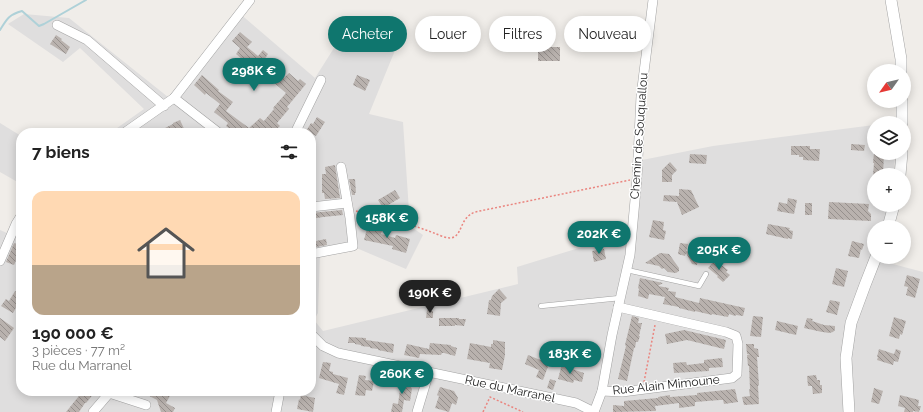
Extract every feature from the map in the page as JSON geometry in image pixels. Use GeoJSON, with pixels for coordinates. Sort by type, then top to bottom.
{"type":"FeatureCollection","features":[{"type":"Feature","properties":{"kind":"street"},"geometry":{"type":"LineString","coordinates":[[131,128],[174,98],[250,0]]}},
{"type":"Feature","properties":{"kind":"street","name":"Chemin de Souquallou"},"geometry":{"type":"LineString","coordinates":[[594,412],[602,391],[612,335],[630,255],[637,178],[641,96],[653,0]]}},
{"type":"Feature","properties":{"kind":"street"},"geometry":{"type":"LineString","coordinates":[[891,0],[901,64]]}},
{"type":"Feature","properties":{"kind":"street"},"geometry":{"type":"LineString","coordinates":[[57,25],[87,40],[164,106]]}},
{"type":"Feature","properties":{"kind":"street"},"geometry":{"type":"LineString","coordinates":[[297,128],[321,80]]}},
{"type":"Feature","properties":{"kind":"street"},"geometry":{"type":"LineString","coordinates":[[174,98],[212,128]]}},
{"type":"Feature","properties":{"kind":"street"},"geometry":{"type":"LineString","coordinates":[[316,253],[353,246],[341,167]]}},
{"type":"Feature","properties":{"kind":"street"},"geometry":{"type":"LineString","coordinates":[[316,207],[348,206]]}},
{"type":"Feature","properties":{"kind":"street"},"geometry":{"type":"LineString","coordinates":[[0,262],[16,224]]}},
{"type":"Feature","properties":{"kind":"street"},"geometry":{"type":"LineString","coordinates":[[849,412],[846,358],[851,323],[873,264]]}},
{"type":"Feature","properties":{"kind":"street","name":"Rue Alain Mimoune"},"geometry":{"type":"LineString","coordinates":[[602,391],[622,392],[642,390],[732,378],[737,374],[738,344],[736,336],[726,332],[657,316],[619,303]]}},
{"type":"Feature","properties":{"kind":"street","name":"Rue du Marranel"},"geometry":{"type":"LineString","coordinates":[[316,339],[323,346],[338,353],[576,403],[594,412]]}},
{"type":"Feature","properties":{"kind":"street"},"geometry":{"type":"LineString","coordinates":[[417,412],[429,372]]}},
{"type":"Feature","properties":{"kind":"street"},"geometry":{"type":"LineString","coordinates":[[93,412],[107,396]]}},
{"type":"Feature","properties":{"kind":"street"},"geometry":{"type":"LineString","coordinates":[[121,396],[146,405]]}},
{"type":"Feature","properties":{"kind":"street"},"geometry":{"type":"LineString","coordinates":[[276,412],[279,396]]}},
{"type":"Feature","properties":{"kind":"lane"},"geometry":{"type":"LineString","coordinates":[[627,270],[699,286],[706,274]]}},
{"type":"Feature","properties":{"kind":"lane"},"geometry":{"type":"LineString","coordinates":[[541,306],[619,303]]}},
{"type":"Feature","properties":{"kind":"path"},"geometry":{"type":"LineString","coordinates":[[348,206],[422,228],[448,238],[458,234],[465,219],[470,214],[475,212],[637,178]]}},
{"type":"Feature","properties":{"kind":"path"},"geometry":{"type":"LineString","coordinates":[[642,390],[657,316]]}},
{"type":"Feature","properties":{"kind":"path"},"geometry":{"type":"LineString","coordinates":[[483,412],[490,397],[522,412]]}},
{"type":"Feature","properties":{"kind":"shaded area"},"geometry":{"type":"Polygon","coordinates":[[[238,12],[315,78],[331,52],[394,52],[369,114],[403,122],[410,226],[423,235],[406,269],[354,247],[320,255],[318,313],[316,316],[316,128],[117,128],[144,109],[80,48],[63,62],[8,24],[24,14],[69,18],[168,97],[238,12]]]}},
{"type":"Feature","properties":{"kind":"shaded area"},"geometry":{"type":"Polygon","coordinates":[[[0,123],[16,133],[16,181],[0,172],[0,123]]]}},
{"type":"Feature","properties":{"kind":"shaded area"},"geometry":{"type":"Polygon","coordinates":[[[867,126],[867,160],[895,160],[894,168],[867,168],[867,212],[888,212],[885,220],[867,220],[867,264],[893,264],[923,272],[923,412],[0,412],[0,230],[7,233],[16,219],[16,396],[316,396],[316,322],[323,331],[518,284],[517,267],[631,232],[637,161],[713,146],[867,126]]]}},
{"type":"Feature","properties":{"kind":"building"},"geometry":{"type":"Polygon","coordinates":[[[240,32],[252,42],[247,47],[258,56],[263,50],[268,54],[264,60],[284,78],[289,73],[298,81],[300,79],[306,84],[287,107],[289,109],[277,123],[280,126],[278,128],[249,128],[260,118],[264,121],[286,93],[257,68],[255,70],[236,54],[240,48],[232,41],[240,32]]]}},
{"type":"Feature","properties":{"kind":"building"},"geometry":{"type":"Polygon","coordinates":[[[56,35],[70,47],[66,54],[50,44],[56,35]]]}},
{"type":"Feature","properties":{"kind":"building"},"geometry":{"type":"Polygon","coordinates":[[[556,47],[560,47],[560,61],[538,61],[538,52],[556,52],[556,47]]]}},
{"type":"Feature","properties":{"kind":"building"},"geometry":{"type":"Polygon","coordinates":[[[202,75],[219,90],[218,91],[233,102],[226,111],[249,128],[229,128],[226,126],[228,123],[214,112],[220,104],[206,93],[205,95],[194,85],[202,75]]]}},
{"type":"Feature","properties":{"kind":"building"},"geometry":{"type":"Polygon","coordinates":[[[357,75],[370,80],[365,91],[353,85],[357,75]]]}},
{"type":"Feature","properties":{"kind":"building"},"geometry":{"type":"Polygon","coordinates":[[[317,117],[325,122],[316,136],[316,128],[308,128],[311,123],[313,124],[317,117]]]}},
{"type":"Feature","properties":{"kind":"building"},"geometry":{"type":"Polygon","coordinates":[[[180,120],[184,128],[165,128],[180,120]]]}},
{"type":"Feature","properties":{"kind":"building"},"geometry":{"type":"Polygon","coordinates":[[[851,144],[865,145],[864,151],[851,150],[851,144]]]}},
{"type":"Feature","properties":{"kind":"building"},"geometry":{"type":"Polygon","coordinates":[[[791,146],[810,146],[810,149],[820,149],[819,161],[803,160],[803,157],[799,157],[799,155],[791,155],[791,146]]]}},
{"type":"Feature","properties":{"kind":"building"},"geometry":{"type":"Polygon","coordinates":[[[690,154],[707,155],[706,164],[689,163],[690,154]]]}},
{"type":"Feature","properties":{"kind":"building"},"geometry":{"type":"Polygon","coordinates":[[[873,160],[884,160],[883,168],[874,168],[873,160]]]}},
{"type":"Feature","properties":{"kind":"building"},"geometry":{"type":"Polygon","coordinates":[[[670,162],[677,170],[672,175],[672,182],[662,182],[662,170],[670,162]]]}},
{"type":"Feature","properties":{"kind":"building"},"geometry":{"type":"Polygon","coordinates":[[[335,165],[340,198],[325,199],[324,193],[322,193],[322,174],[326,174],[325,167],[335,165]]]}},
{"type":"Feature","properties":{"kind":"building"},"geometry":{"type":"Polygon","coordinates":[[[349,179],[355,179],[355,195],[352,195],[349,179]]]}},
{"type":"Feature","properties":{"kind":"building"},"geometry":{"type":"Polygon","coordinates":[[[679,189],[691,190],[699,207],[682,215],[677,202],[663,201],[664,195],[679,196],[679,189]]]}},
{"type":"Feature","properties":{"kind":"building"},"geometry":{"type":"Polygon","coordinates":[[[395,190],[400,198],[383,208],[378,200],[395,190]]]}},
{"type":"Feature","properties":{"kind":"building"},"geometry":{"type":"Polygon","coordinates":[[[788,198],[797,200],[794,214],[777,211],[779,202],[787,204],[788,198]]]}},
{"type":"Feature","properties":{"kind":"building"},"geometry":{"type":"Polygon","coordinates":[[[829,202],[867,204],[867,212],[871,214],[871,220],[867,221],[828,219],[829,202]]]}},
{"type":"Feature","properties":{"kind":"building"},"geometry":{"type":"Polygon","coordinates":[[[805,203],[812,203],[812,215],[805,215],[805,203]]]}},
{"type":"Feature","properties":{"kind":"building"},"geometry":{"type":"Polygon","coordinates":[[[342,210],[343,215],[316,218],[316,213],[342,210]]]}},
{"type":"Feature","properties":{"kind":"building"},"geometry":{"type":"Polygon","coordinates":[[[653,220],[664,222],[663,230],[666,231],[664,240],[649,237],[653,220]]]}},
{"type":"Feature","properties":{"kind":"building"},"geometry":{"type":"Polygon","coordinates":[[[768,224],[790,228],[789,230],[793,231],[792,239],[766,234],[768,224]]]}},
{"type":"Feature","properties":{"kind":"building"},"geometry":{"type":"Polygon","coordinates":[[[368,225],[382,229],[381,234],[395,238],[396,235],[410,239],[406,253],[392,249],[393,246],[364,240],[368,225]]]}},
{"type":"Feature","properties":{"kind":"building"},"geometry":{"type":"Polygon","coordinates":[[[326,239],[327,245],[316,247],[316,241],[326,239]]]}},
{"type":"Feature","properties":{"kind":"building"},"geometry":{"type":"Polygon","coordinates":[[[714,240],[722,241],[722,243],[730,245],[728,253],[712,250],[714,240]]]}},
{"type":"Feature","properties":{"kind":"building"},"geometry":{"type":"Polygon","coordinates":[[[852,241],[864,244],[859,258],[848,256],[852,241]]]}},
{"type":"Feature","properties":{"kind":"building"},"geometry":{"type":"Polygon","coordinates":[[[14,243],[16,244],[16,260],[14,265],[6,262],[14,243]]]}},
{"type":"Feature","properties":{"kind":"building"},"geometry":{"type":"Polygon","coordinates":[[[680,243],[688,244],[686,251],[699,254],[697,265],[692,264],[686,253],[685,256],[678,254],[680,243]]]}},
{"type":"Feature","properties":{"kind":"building"},"geometry":{"type":"Polygon","coordinates":[[[604,249],[606,259],[594,262],[592,251],[604,249]]]}},
{"type":"Feature","properties":{"kind":"building"},"geometry":{"type":"Polygon","coordinates":[[[660,253],[669,254],[679,268],[679,271],[676,273],[668,272],[659,266],[645,263],[660,253]]]}},
{"type":"Feature","properties":{"kind":"building"},"geometry":{"type":"Polygon","coordinates":[[[713,262],[720,264],[728,270],[726,272],[730,275],[723,282],[708,268],[713,262]]]}},
{"type":"Feature","properties":{"kind":"building"},"geometry":{"type":"Polygon","coordinates":[[[836,268],[848,271],[844,287],[832,284],[836,268]]]}},
{"type":"Feature","properties":{"kind":"building"},"geometry":{"type":"Polygon","coordinates":[[[907,275],[920,279],[915,298],[906,295],[908,287],[904,286],[907,275]]]}},
{"type":"Feature","properties":{"kind":"building"},"geometry":{"type":"Polygon","coordinates":[[[640,278],[663,283],[658,286],[669,288],[668,291],[676,292],[675,297],[699,303],[700,298],[745,308],[743,316],[729,314],[728,317],[695,312],[663,304],[665,297],[649,294],[648,299],[638,296],[640,278]]]}},
{"type":"Feature","properties":{"kind":"building"},"geometry":{"type":"Polygon","coordinates":[[[499,289],[507,298],[501,303],[500,316],[487,314],[489,300],[491,300],[492,296],[499,289]]]}},
{"type":"Feature","properties":{"kind":"building"},"geometry":{"type":"Polygon","coordinates":[[[15,291],[16,292],[16,308],[13,313],[1,306],[6,299],[9,301],[15,291]]]}},
{"type":"Feature","properties":{"kind":"building"},"geometry":{"type":"Polygon","coordinates":[[[830,300],[840,302],[837,315],[826,312],[830,300]]]}},
{"type":"Feature","properties":{"kind":"building"},"geometry":{"type":"Polygon","coordinates":[[[427,310],[433,311],[433,318],[426,318],[427,310]]]}},
{"type":"Feature","properties":{"kind":"building"},"geometry":{"type":"Polygon","coordinates":[[[632,316],[639,318],[638,323],[642,323],[640,336],[634,348],[627,381],[618,379],[632,316]]]}},
{"type":"Feature","properties":{"kind":"building"},"geometry":{"type":"Polygon","coordinates":[[[753,316],[763,317],[761,337],[750,336],[753,316]]]}},
{"type":"Feature","properties":{"kind":"building"},"geometry":{"type":"Polygon","coordinates":[[[894,317],[906,321],[902,335],[900,334],[899,339],[889,336],[894,317]]]}},
{"type":"Feature","properties":{"kind":"building"},"geometry":{"type":"Polygon","coordinates":[[[0,318],[14,328],[5,341],[0,337],[0,318]]]}},
{"type":"Feature","properties":{"kind":"building"},"geometry":{"type":"Polygon","coordinates":[[[439,318],[466,319],[464,326],[439,326],[439,318]]]}},
{"type":"Feature","properties":{"kind":"building"},"geometry":{"type":"Polygon","coordinates":[[[807,318],[813,319],[812,321],[824,325],[835,326],[835,330],[829,333],[804,328],[807,318]]]}},
{"type":"Feature","properties":{"kind":"building"},"geometry":{"type":"Polygon","coordinates":[[[777,321],[798,326],[796,335],[775,330],[777,321]]]}},
{"type":"Feature","properties":{"kind":"building"},"geometry":{"type":"Polygon","coordinates":[[[684,330],[726,340],[724,349],[687,340],[667,344],[665,334],[684,330]]]}},
{"type":"Feature","properties":{"kind":"building"},"geometry":{"type":"Polygon","coordinates":[[[349,337],[366,338],[366,340],[394,344],[393,353],[361,346],[355,343],[348,343],[349,337]]]}},
{"type":"Feature","properties":{"kind":"building"},"geometry":{"type":"Polygon","coordinates":[[[493,340],[505,342],[505,355],[502,370],[489,368],[490,363],[467,359],[470,343],[491,347],[493,340]]]}},
{"type":"Feature","properties":{"kind":"building"},"geometry":{"type":"Polygon","coordinates":[[[430,343],[451,345],[457,348],[455,356],[444,353],[441,355],[420,354],[419,358],[404,355],[407,344],[429,349],[430,343]]]}},
{"type":"Feature","properties":{"kind":"building"},"geometry":{"type":"Polygon","coordinates":[[[746,344],[754,344],[754,348],[758,349],[759,404],[744,405],[742,397],[750,396],[747,355],[750,355],[747,354],[746,344]]]}},
{"type":"Feature","properties":{"kind":"building"},"geometry":{"type":"Polygon","coordinates":[[[879,349],[894,354],[896,349],[901,351],[898,362],[894,361],[893,365],[877,360],[879,349]]]}},
{"type":"Feature","properties":{"kind":"building"},"geometry":{"type":"Polygon","coordinates":[[[528,355],[543,361],[550,361],[543,380],[536,377],[539,370],[525,364],[528,355]]]}},
{"type":"Feature","properties":{"kind":"building"},"geometry":{"type":"Polygon","coordinates":[[[722,358],[723,367],[709,368],[709,371],[674,373],[673,363],[686,362],[687,365],[704,363],[704,360],[722,358]]]}},
{"type":"Feature","properties":{"kind":"building"},"geometry":{"type":"Polygon","coordinates":[[[323,362],[331,363],[329,371],[333,372],[333,374],[348,378],[344,395],[336,393],[339,384],[319,378],[323,362]]]}},
{"type":"Feature","properties":{"kind":"building"},"geometry":{"type":"Polygon","coordinates":[[[562,364],[584,373],[582,382],[574,380],[573,383],[558,379],[562,364]]]}},
{"type":"Feature","properties":{"kind":"building"},"geometry":{"type":"Polygon","coordinates":[[[359,375],[366,376],[365,380],[374,381],[372,391],[366,390],[365,396],[355,395],[359,375]]]}},
{"type":"Feature","properties":{"kind":"building"},"geometry":{"type":"Polygon","coordinates":[[[816,375],[817,380],[820,380],[820,385],[822,385],[822,393],[813,394],[812,386],[808,386],[807,376],[816,375]]]}},
{"type":"Feature","properties":{"kind":"building"},"geometry":{"type":"Polygon","coordinates":[[[405,378],[412,389],[410,401],[404,400],[402,412],[391,412],[393,403],[398,404],[400,390],[396,383],[405,378]]]}},
{"type":"Feature","properties":{"kind":"building"},"geometry":{"type":"Polygon","coordinates":[[[550,379],[556,381],[553,390],[547,388],[550,379]]]}},
{"type":"Feature","properties":{"kind":"building"},"geometry":{"type":"Polygon","coordinates":[[[440,387],[454,391],[458,398],[456,405],[452,403],[449,412],[435,408],[440,387]]]}},
{"type":"Feature","properties":{"kind":"building"},"geometry":{"type":"Polygon","coordinates":[[[874,388],[883,391],[879,404],[871,402],[874,388]]]}},
{"type":"Feature","properties":{"kind":"building"},"geometry":{"type":"Polygon","coordinates":[[[735,389],[738,402],[724,404],[723,400],[720,400],[695,402],[695,406],[679,408],[679,403],[655,406],[656,411],[613,412],[613,405],[624,406],[624,401],[658,398],[670,395],[670,397],[697,395],[697,393],[735,389]]]}},
{"type":"Feature","properties":{"kind":"building"},"geometry":{"type":"Polygon","coordinates":[[[900,395],[919,400],[918,406],[921,406],[919,412],[904,412],[905,408],[898,406],[900,395]]]}},
{"type":"Feature","properties":{"kind":"building"},"geometry":{"type":"Polygon","coordinates":[[[79,396],[92,396],[79,412],[66,412],[79,396]]]}},
{"type":"Feature","properties":{"kind":"building"},"geometry":{"type":"Polygon","coordinates":[[[149,396],[170,396],[166,403],[175,408],[173,412],[161,412],[157,400],[149,396]]]}},
{"type":"Feature","properties":{"kind":"building"},"geometry":{"type":"Polygon","coordinates":[[[301,396],[315,398],[313,412],[297,409],[299,399],[300,400],[301,396]]]}},
{"type":"Feature","properties":{"kind":"waterway"},"geometry":{"type":"LineString","coordinates":[[0,30],[8,18],[22,11],[39,26],[86,0]]}}]}
